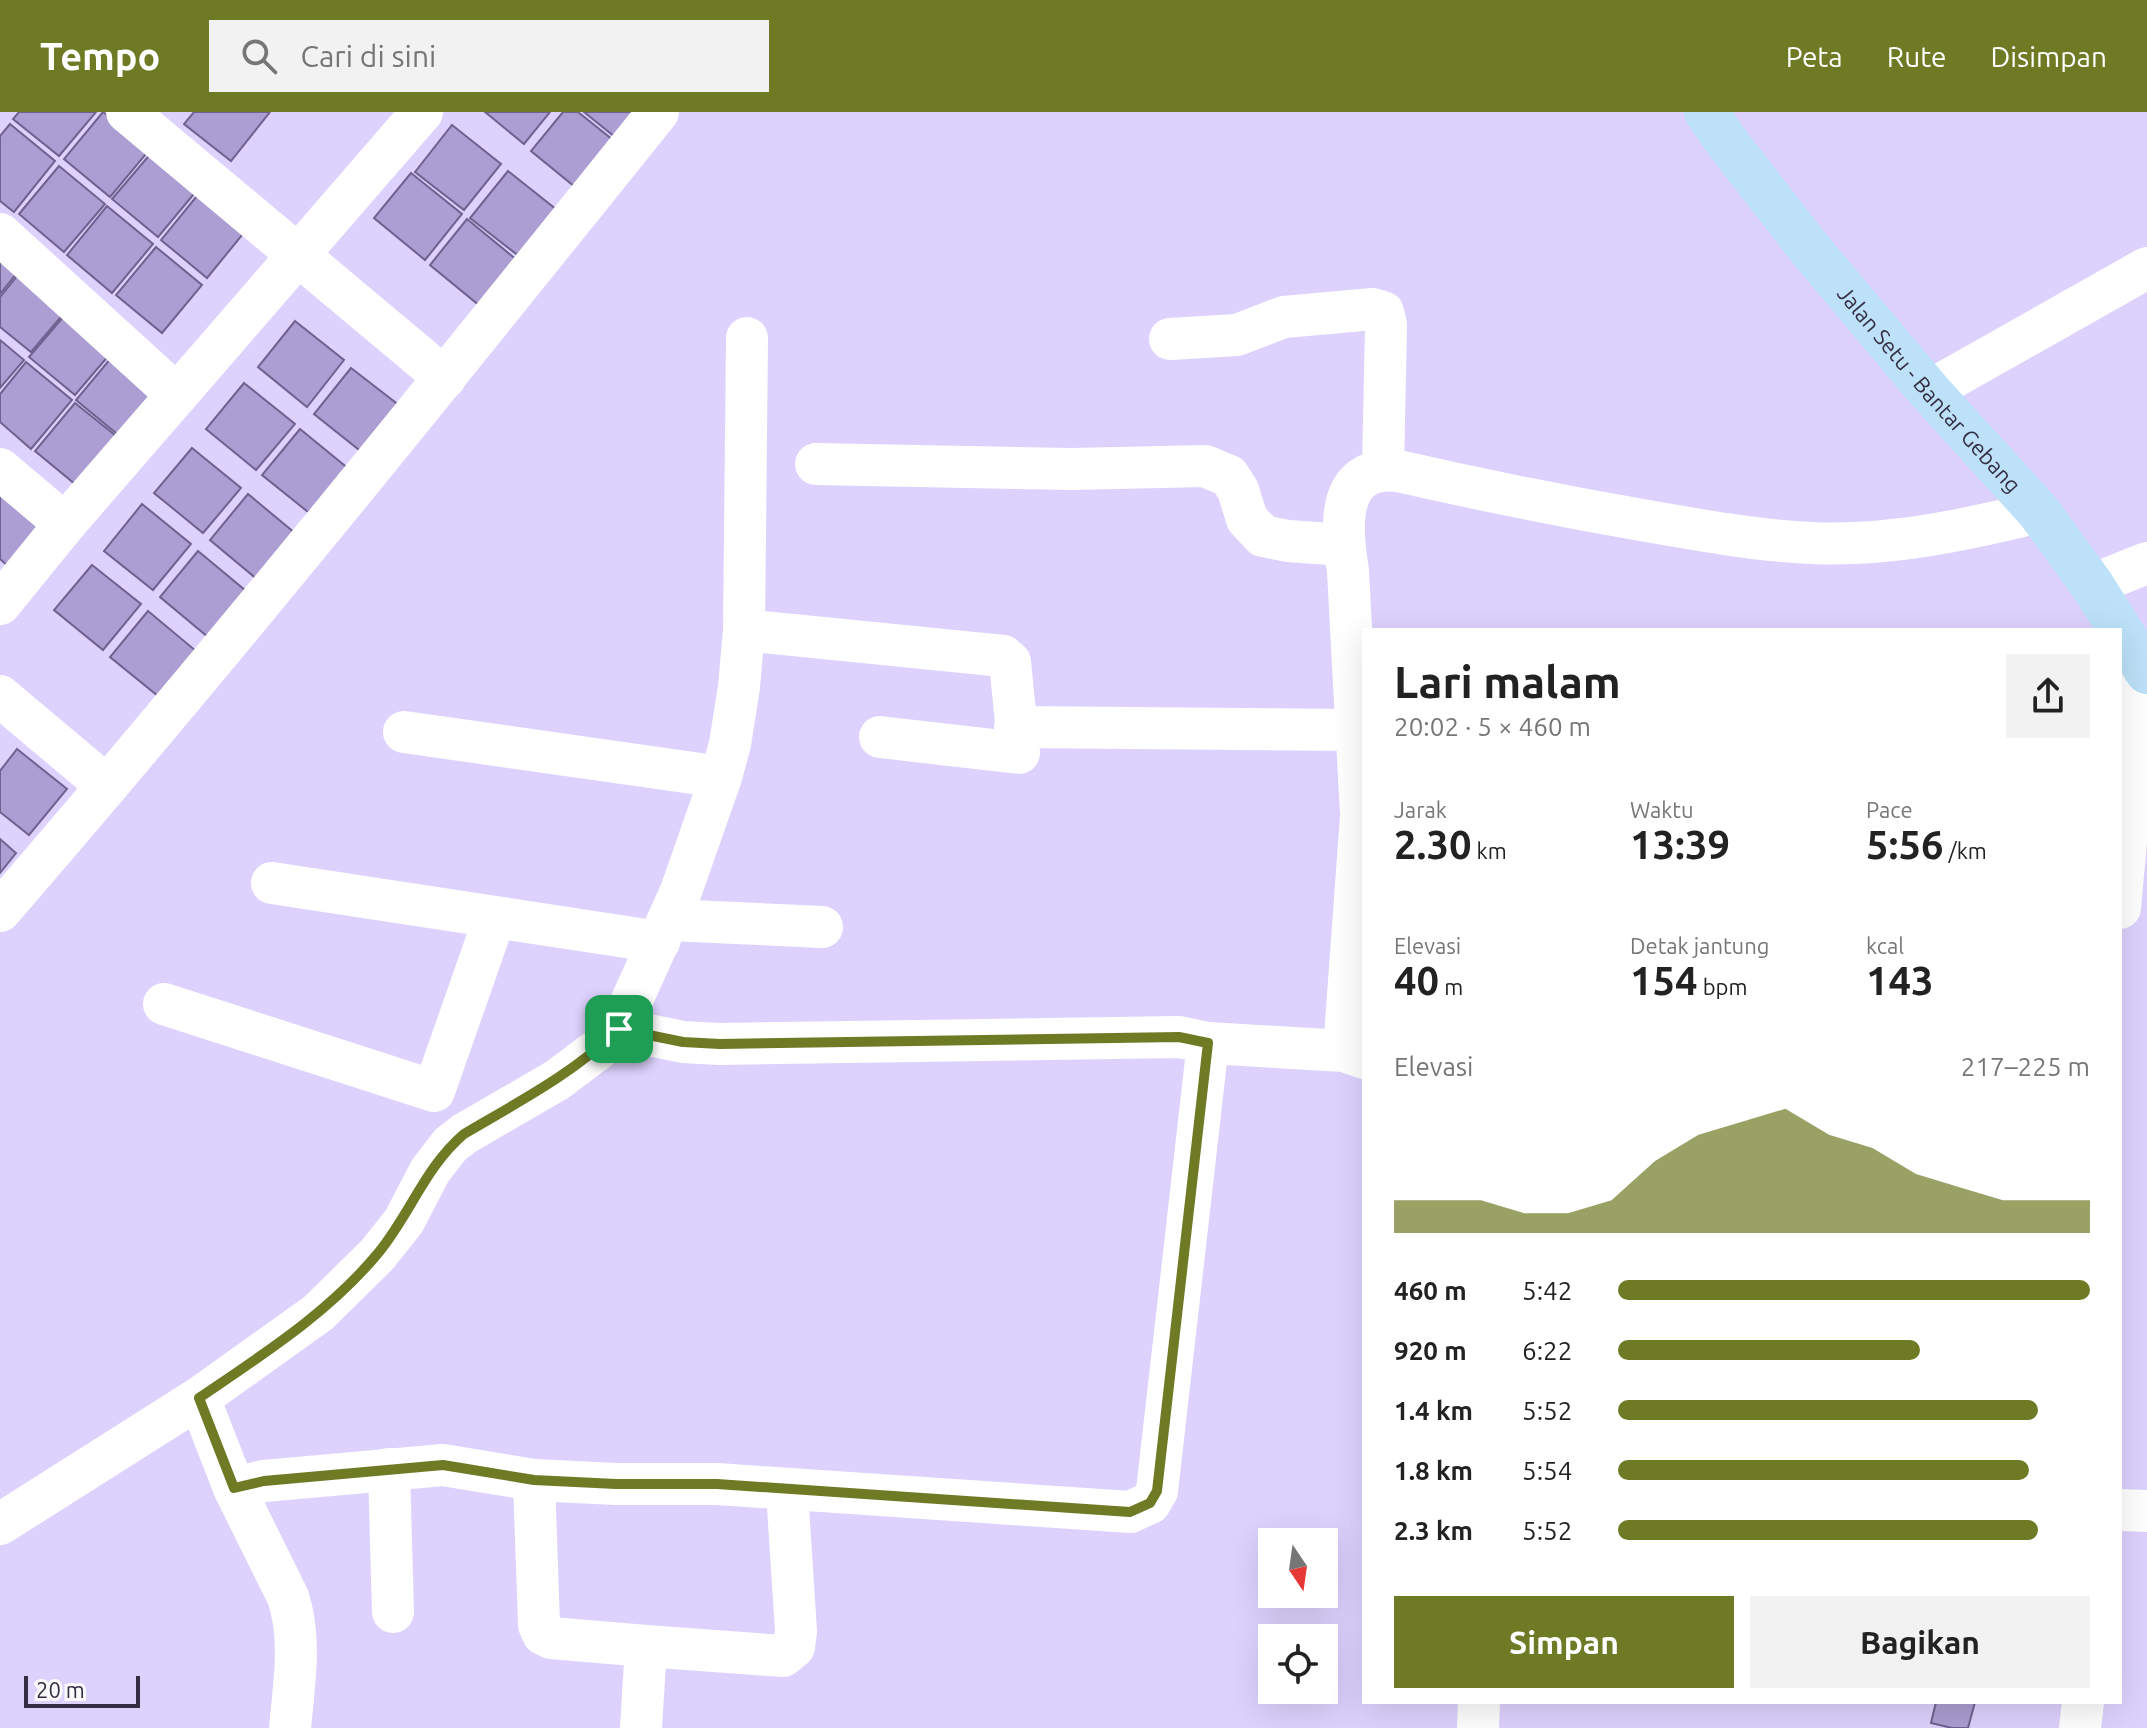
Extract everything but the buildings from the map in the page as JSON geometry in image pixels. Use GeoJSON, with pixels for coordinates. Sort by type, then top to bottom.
{"type":"FeatureCollection","features":[{"type":"Feature","properties":{"kind":"main road","name":"Jalan Setu - Bantar Gebang"},"geometry":{"type":"LineString","coordinates":[[1706,112],[1809,248],[1929,391],[2039,512],[2120,628]]}},
{"type":"Feature","properties":{"kind":"main road","name":"Jalan Setu - Bantar Gebang"},"geometry":{"type":"LineString","coordinates":[[2122,631],[2145,667]]}},
{"type":"Feature","properties":{"kind":"street"},"geometry":{"type":"LineString","coordinates":[[127,112],[445,378]]}},
{"type":"Feature","properties":{"kind":"street"},"geometry":{"type":"LineString","coordinates":[[0,911],[445,378],[658,112]]}},
{"type":"Feature","properties":{"kind":"street"},"geometry":{"type":"LineString","coordinates":[[0,604],[296,256],[409,117]]}},
{"type":"Feature","properties":{"kind":"street"},"geometry":{"type":"LineString","coordinates":[[0,234],[177,395]]}},
{"type":"Feature","properties":{"kind":"street"},"geometry":{"type":"LineString","coordinates":[[1929,391],[2147,268]]}},
{"type":"Feature","properties":{"kind":"street"},"geometry":{"type":"LineString","coordinates":[[1170,339],[1237,335],[1284,317],[1373,309],[1383,312],[1386,325],[1383,470]]}},
{"type":"Feature","properties":{"kind":"street"},"geometry":{"type":"LineString","coordinates":[[0,1524],[199,1398],[305,1322],[377,1255],[404,1221],[430,1171],[450,1145],[557,1080],[601,1047],[619,1029],[664,931],[721,777],[730,744],[744,630],[747,338]]}},
{"type":"Feature","properties":{"kind":"street"},"geometry":{"type":"LineString","coordinates":[[816,464],[1072,469],[1205,466],[1229,476],[1238,490],[1247,519],[1263,536],[1344,545]]}},
{"type":"Feature","properties":{"kind":"street"},"geometry":{"type":"LineString","coordinates":[[0,469],[65,524]]}},
{"type":"Feature","properties":{"kind":"street"},"geometry":{"type":"LineString","coordinates":[[619,1029],[683,1042],[720,1044],[1179,1037],[1208,1043],[1354,1054],[1361,815],[1344,545],[1345,501],[1358,481],[1383,470],[1398,471],[1565,507],[1701,531],[1813,543],[1891,540],[1956,532],[2039,512]]}},
{"type":"Feature","properties":{"kind":"street"},"geometry":{"type":"LineString","coordinates":[[2092,585],[2147,563]]}},
{"type":"Feature","properties":{"kind":"street"},"geometry":{"type":"LineString","coordinates":[[744,630],[1008,657],[1012,670],[1019,753],[880,737]]}},
{"type":"Feature","properties":{"kind":"street"},"geometry":{"type":"LineString","coordinates":[[2122,880],[2145,667]]}},
{"type":"Feature","properties":{"kind":"street"},"geometry":{"type":"LineString","coordinates":[[0,696],[107,786]]}},
{"type":"Feature","properties":{"kind":"street"},"geometry":{"type":"LineString","coordinates":[[1015,727],[1357,730]]}},
{"type":"Feature","properties":{"kind":"street"},"geometry":{"type":"LineString","coordinates":[[404,732],[721,777]]}},
{"type":"Feature","properties":{"kind":"street"},"geometry":{"type":"LineString","coordinates":[[272,883],[495,917],[664,931],[822,927]]}},
{"type":"Feature","properties":{"kind":"street"},"geometry":{"type":"LineString","coordinates":[[164,1004],[434,1091],[495,917]]}},
{"type":"Feature","properties":{"kind":"street"},"geometry":{"type":"LineString","coordinates":[[234,1488],[264,1481],[443,1465],[534,1480],[717,1484],[1130,1512],[1150,1503],[1157,1491],[1208,1043]]}},
{"type":"Feature","properties":{"kind":"street"},"geometry":{"type":"LineString","coordinates":[[199,1398],[234,1488],[294,1614],[297,1637],[290,1728]]}},
{"type":"Feature","properties":{"kind":"street"},"geometry":{"type":"LineString","coordinates":[[389,1469],[393,1612]]}},
{"type":"Feature","properties":{"kind":"street"},"geometry":{"type":"LineString","coordinates":[[534,1480],[539,1625],[543,1634],[551,1638],[783,1656],[794,1647],[796,1631],[787,1491]]}},
{"type":"Feature","properties":{"kind":"street"},"geometry":{"type":"LineString","coordinates":[[2122,1510],[2147,1511]]}},
{"type":"Feature","properties":{"kind":"street"},"geometry":{"type":"LineString","coordinates":[[641,1728],[646,1646]]}},
{"type":"Feature","properties":{"kind":"street"},"geometry":{"type":"LineString","coordinates":[[1478,1728],[1479,1704]]}},
{"type":"Feature","properties":{"kind":"street"},"geometry":{"type":"LineString","coordinates":[[2080,1728],[2083,1704]]}},
{"type":"Feature","properties":{"kind":"route"},"geometry":{"type":"LineString","coordinates":[[619,1029],[683,1042],[720,1044],[1179,1037],[1208,1043],[1157,1491],[1150,1503],[1130,1512],[717,1484],[534,1480],[443,1465],[264,1481],[234,1488],[199,1398],[256,1360],[343,1290],[404,1221],[430,1171],[450,1145],[557,1080],[601,1047],[619,1029]]}}]}
